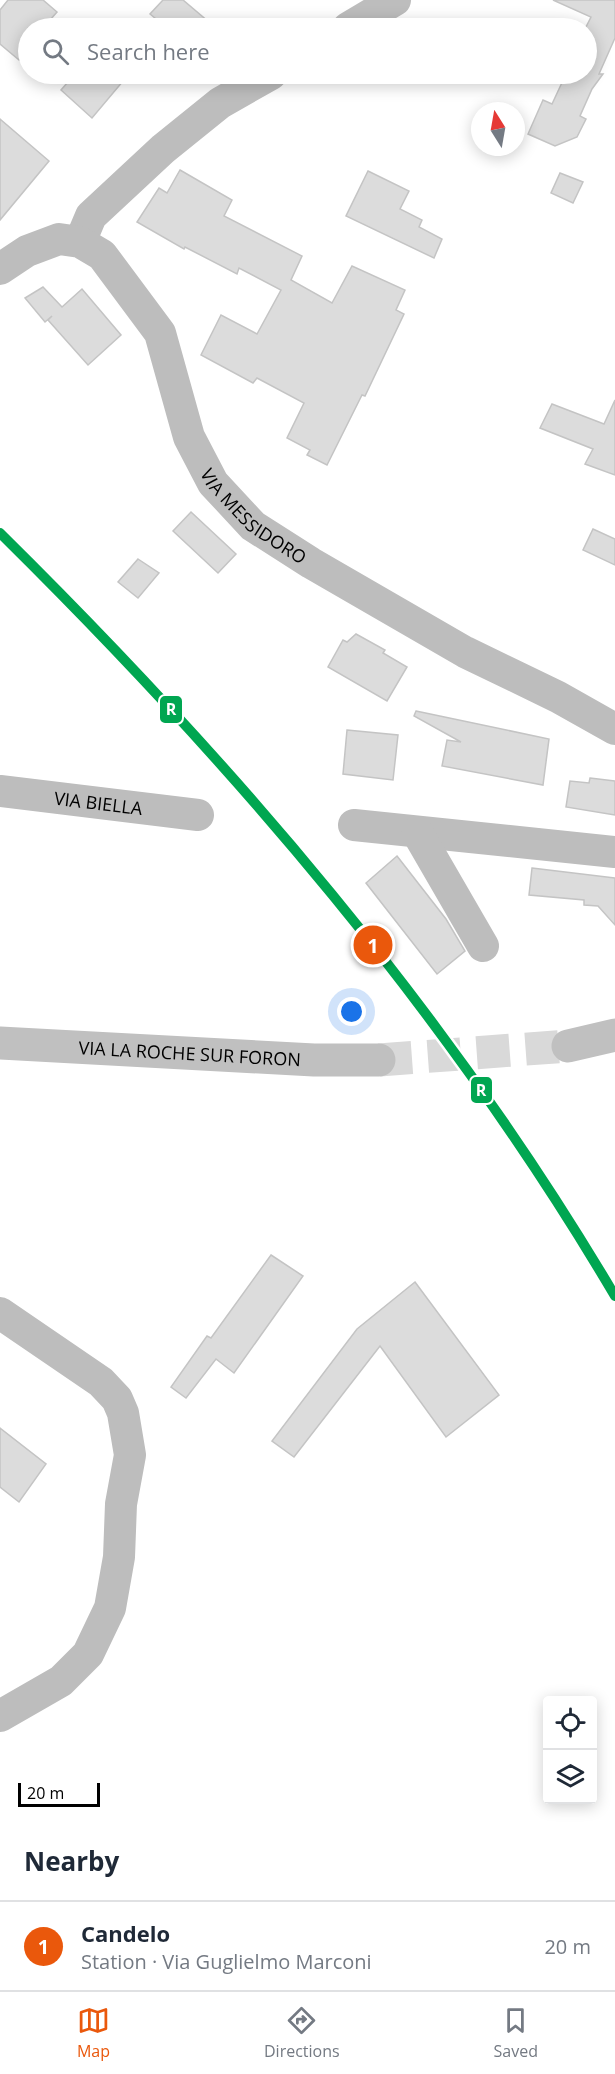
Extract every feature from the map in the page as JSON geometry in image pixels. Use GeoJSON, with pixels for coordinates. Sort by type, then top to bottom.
{"type":"FeatureCollection","features":[{"type":"Feature","properties":{"kind":"street"},"geometry":{"type":"LineString","coordinates":[[365,18],[395,0]]}},
{"type":"Feature","properties":{"kind":"street"},"geometry":{"type":"LineString","coordinates":[[0,268],[27,251],[59,239],[80,242],[91,216],[163,149],[220,103],[253,84]]}},
{"type":"Feature","properties":{"kind":"street","name":"VIA MESSIDORO"},"geometry":{"type":"LineString","coordinates":[[80,242],[102,255],[160,333],[189,437],[213,483],[253,526],[311,563],[465,652],[558,697],[615,729]]}},
{"type":"Feature","properties":{"kind":"street","name":"VIA BIELLA"},"geometry":{"type":"LineString","coordinates":[[0,791],[198,815]]}},
{"type":"Feature","properties":{"kind":"street"},"geometry":{"type":"LineString","coordinates":[[354,825],[615,852]]}},
{"type":"Feature","properties":{"kind":"street"},"geometry":{"type":"LineString","coordinates":[[417,832],[483,946]]}},
{"type":"Feature","properties":{"kind":"street"},"geometry":{"type":"LineString","coordinates":[[568,1046],[615,1035]]}},
{"type":"Feature","properties":{"kind":"street","name":"VIA LA ROCHE SUR FORON"},"geometry":{"type":"LineString","coordinates":[[0,1043],[314,1060],[379,1060]]}},
{"type":"Feature","properties":{"kind":"street"},"geometry":{"type":"LineString","coordinates":[[0,1313],[101,1382],[117,1400],[123,1413],[130,1455],[121,1504],[118,1557],[110,1608],[88,1654],[61,1681],[0,1716]]}},
{"type":"Feature","properties":{"kind":"building"},"geometry":{"type":"Polygon","coordinates":[[[8,0],[43,0],[57,12],[52,18],[18,18],[18,59],[0,44],[0,10],[8,0]]]}},
{"type":"Feature","properties":{"kind":"building"},"geometry":{"type":"Polygon","coordinates":[[[163,0],[183,0],[204,18],[155,18],[150,14],[163,0]]]}},
{"type":"Feature","properties":{"kind":"building"},"geometry":{"type":"Polygon","coordinates":[[[553,0],[615,0],[615,38],[599,74],[603,74],[597,82],[597,18],[553,0]]]}},
{"type":"Feature","properties":{"kind":"building"},"geometry":{"type":"Polygon","coordinates":[[[66,84],[121,84],[92,118],[61,90],[66,84]]]}},
{"type":"Feature","properties":{"kind":"building"},"geometry":{"type":"Polygon","coordinates":[[[561,84],[596,84],[580,116],[586,119],[577,137],[555,146],[528,134],[543,100],[552,104],[561,84]]]}},
{"type":"Feature","properties":{"kind":"building"},"geometry":{"type":"Polygon","coordinates":[[[0,119],[49,161],[0,220],[0,119]]]}},
{"type":"Feature","properties":{"kind":"building"},"geometry":{"type":"Polygon","coordinates":[[[180,170],[232,200],[224,216],[302,256],[291,280],[332,303],[352,266],[405,290],[396,310],[404,314],[365,396],[362,395],[327,465],[307,455],[310,450],[287,438],[304,403],[257,378],[253,383],[201,355],[221,315],[257,334],[281,290],[239,268],[237,274],[185,247],[184,249],[137,222],[159,188],[167,193],[180,170]]]}},
{"type":"Feature","properties":{"kind":"building"},"geometry":{"type":"Polygon","coordinates":[[[368,171],[409,191],[400,209],[422,220],[419,227],[442,239],[434,258],[346,216],[368,171]]]}},
{"type":"Feature","properties":{"kind":"building"},"geometry":{"type":"Polygon","coordinates":[[[560,173],[583,182],[573,203],[551,193],[560,173]]]}},
{"type":"Feature","properties":{"kind":"building"},"geometry":{"type":"Polygon","coordinates":[[[43,287],[62,307],[82,289],[121,335],[88,365],[48,320],[52,316],[45,322],[25,298],[43,287]]]}},
{"type":"Feature","properties":{"kind":"building"},"geometry":{"type":"Polygon","coordinates":[[[615,400],[615,475],[585,464],[593,449],[540,428],[552,404],[604,424],[615,400]]]}},
{"type":"Feature","properties":{"kind":"building"},"geometry":{"type":"Polygon","coordinates":[[[191,512],[236,554],[218,573],[173,531],[191,512]]]}},
{"type":"Feature","properties":{"kind":"building"},"geometry":{"type":"Polygon","coordinates":[[[593,529],[615,539],[615,565],[583,550],[593,529]]]}},
{"type":"Feature","properties":{"kind":"building"},"geometry":{"type":"Polygon","coordinates":[[[138,559],[159,573],[138,598],[118,582],[138,559]]]}},
{"type":"Feature","properties":{"kind":"building"},"geometry":{"type":"Polygon","coordinates":[[[356,634],[385,650],[383,653],[407,667],[387,701],[328,667],[343,640],[347,642],[356,634]]]}},
{"type":"Feature","properties":{"kind":"building"},"geometry":{"type":"Polygon","coordinates":[[[416,711],[549,739],[543,785],[442,766],[447,740],[461,742],[414,716],[416,711]]]}},
{"type":"Feature","properties":{"kind":"building"},"geometry":{"type":"Polygon","coordinates":[[[347,730],[398,735],[393,780],[343,774],[347,730]]]}},
{"type":"Feature","properties":{"kind":"building"},"geometry":{"type":"Polygon","coordinates":[[[590,778],[615,781],[615,815],[566,807],[570,781],[589,783],[590,778]]]}},
{"type":"Feature","properties":{"kind":"building"},"geometry":{"type":"Polygon","coordinates":[[[397,856],[446,919],[465,951],[437,974],[366,883],[397,856]]]}},
{"type":"Feature","properties":{"kind":"building"},"geometry":{"type":"Polygon","coordinates":[[[532,868],[615,878],[615,925],[598,906],[584,905],[584,900],[529,895],[532,868]]]}},
{"type":"Feature","properties":{"kind":"building"},"geometry":{"type":"Polygon","coordinates":[[[271,1255],[303,1276],[234,1373],[216,1359],[186,1398],[171,1387],[207,1336],[211,1338],[271,1255]]]}},
{"type":"Feature","properties":{"kind":"building"},"geometry":{"type":"Polygon","coordinates":[[[415,1282],[499,1395],[446,1437],[380,1346],[294,1457],[272,1441],[357,1329],[415,1282]]]}},
{"type":"Feature","properties":{"kind":"building"},"geometry":{"type":"Polygon","coordinates":[[[0,1428],[46,1464],[19,1502],[0,1487],[0,1428]]]}},
{"type":"Feature","properties":{"kind":"tunnel"},"geometry":{"type":"LineString","coordinates":[[379,1060],[568,1046]]}},
{"type":"Feature","properties":{"kind":"transit line","name":"R"},"geometry":{"type":"LineString","coordinates":[[0,533],[171,709],[332,895],[408,991],[481,1090],[550,1191],[615,1296]]}},
{"type":"Feature","properties":{"kind":"place","name":"Candelo"},"geometry":{"type":"Point","coordinates":[373,945]}}]}
